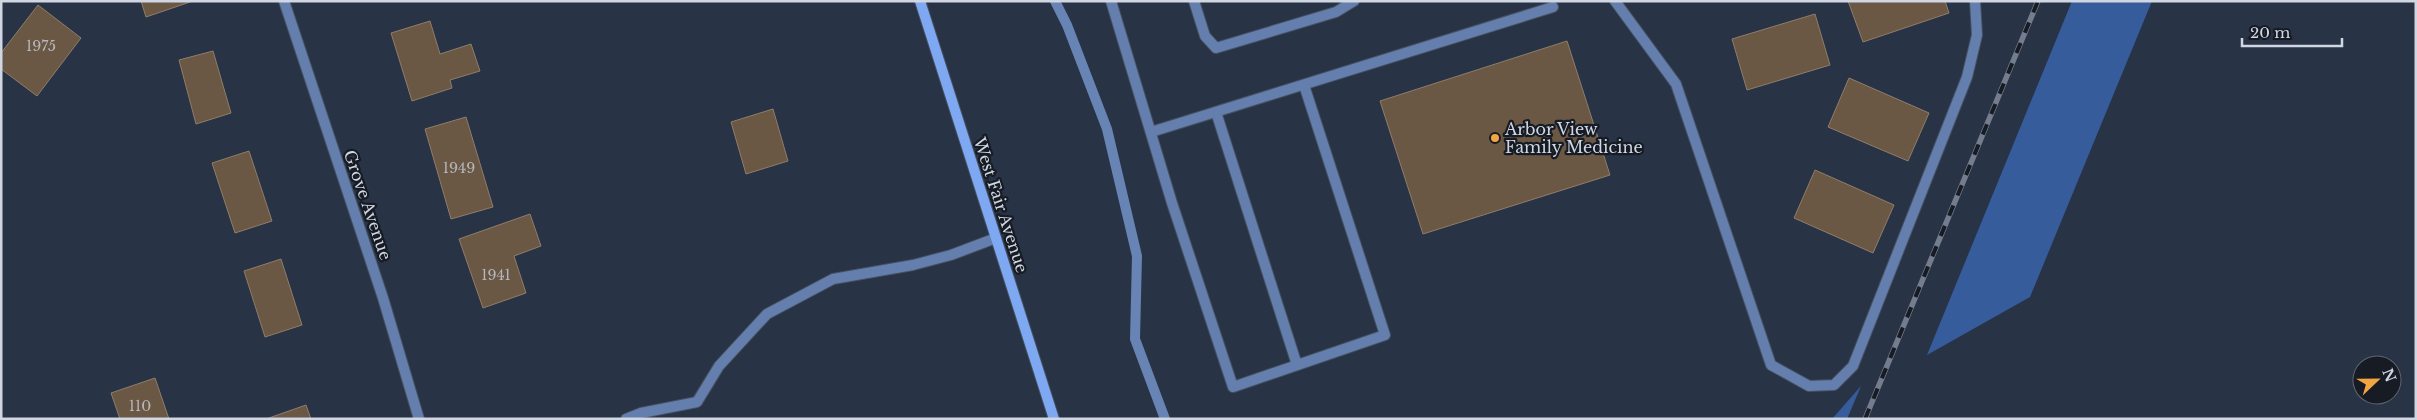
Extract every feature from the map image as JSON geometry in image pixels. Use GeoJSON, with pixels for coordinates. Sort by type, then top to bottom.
{"type":"FeatureCollection","features":[{"type":"Feature","properties":{"kind":"street","name":"Grove Avenue"},"geometry":{"type":"LineString","coordinates":[[284,1],[383,298],[420,419]]}},
{"type":"Feature","properties":{"kind":"street","name":"West Fair Avenue"},"geometry":{"type":"LineString","coordinates":[[920,1],[1054,419]]}},
{"type":"Feature","properties":{"kind":"street"},"geometry":{"type":"LineString","coordinates":[[1111,1],[1233,387],[1385,335],[1304,85]]}},
{"type":"Feature","properties":{"kind":"street"},"geometry":{"type":"LineString","coordinates":[[1194,1],[1206,36],[1216,48],[1336,12],[1353,4],[1354,1]]}},
{"type":"Feature","properties":{"kind":"street"},"geometry":{"type":"LineString","coordinates":[[1615,1],[1676,84],[1770,365],[1809,386],[1834,384],[1853,366],[1966,77],[1977,36],[1975,1]]}},
{"type":"Feature","properties":{"kind":"street"},"geometry":{"type":"LineString","coordinates":[[1151,132],[1553,7]]}},
{"type":"Feature","properties":{"kind":"street"},"geometry":{"type":"LineString","coordinates":[[1216,112],[1297,365]]}},
{"type":"Feature","properties":{"kind":"street"},"geometry":{"type":"LineString","coordinates":[[626,419],[697,402],[719,366],[767,314],[833,279],[913,266],[951,255],[996,238]]}},
{"type":"Feature","properties":{"kind":"shaded area"},"geometry":{"type":"Polygon","coordinates":[[[2072,1],[2152,1],[2030,297],[1927,355],[2072,1]]]}},
{"type":"Feature","properties":{"kind":"shaded area"},"geometry":{"type":"Polygon","coordinates":[[[1861,386],[1847,419],[1832,419],[1861,386]]]}},
{"type":"Feature","properties":{"kind":"building"},"geometry":{"type":"Polygon","coordinates":[[[141,1],[193,1],[146,17],[141,1]]]}},
{"type":"Feature","properties":{"kind":"building"},"geometry":{"type":"Polygon","coordinates":[[[1848,1],[1945,1],[1949,13],[1863,42],[1848,1]]]}},
{"type":"Feature","properties":{"kind":"building"},"geometry":{"type":"Polygon","coordinates":[[[38,5],[81,38],[37,96],[1,69],[1,53],[38,5]]]}},
{"type":"Feature","properties":{"kind":"building"},"geometry":{"type":"Polygon","coordinates":[[[1815,14],[1830,65],[1747,90],[1732,39],[1815,14]]]}},
{"type":"Feature","properties":{"kind":"building"},"geometry":{"type":"Polygon","coordinates":[[[430,21],[440,54],[471,44],[480,71],[450,80],[452,88],[412,101],[391,33],[430,21]]]}},
{"type":"Feature","properties":{"kind":"building","name":"Arbor View Family Medicine"},"geometry":{"type":"Polygon","coordinates":[[[1567,41],[1610,175],[1423,234],[1380,101],[1567,41]]]}},
{"type":"Feature","properties":{"kind":"building"},"geometry":{"type":"Polygon","coordinates":[[[213,51],[231,113],[196,124],[179,60],[213,51]]]}},
{"type":"Feature","properties":{"kind":"building"},"geometry":{"type":"Polygon","coordinates":[[[1849,78],[1929,113],[1908,161],[1828,127],[1849,78]]]}},
{"type":"Feature","properties":{"kind":"building"},"geometry":{"type":"Polygon","coordinates":[[[773,109],[788,161],[746,174],[731,122],[773,109]]]}},
{"type":"Feature","properties":{"kind":"building"},"geometry":{"type":"Polygon","coordinates":[[[466,117],[493,207],[451,219],[425,129],[466,117]]]}},
{"type":"Feature","properties":{"kind":"building"},"geometry":{"type":"Polygon","coordinates":[[[249,151],[272,221],[235,233],[212,163],[249,151]]]}},
{"type":"Feature","properties":{"kind":"building"},"geometry":{"type":"Polygon","coordinates":[[[1815,170],[1894,205],[1873,253],[1794,218],[1815,170]]]}},
{"type":"Feature","properties":{"kind":"building"},"geometry":{"type":"Polygon","coordinates":[[[530,214],[541,246],[514,256],[526,293],[483,308],[459,239],[530,214]]]}},
{"type":"Feature","properties":{"kind":"building"},"geometry":{"type":"Polygon","coordinates":[[[281,259],[302,325],[265,337],[244,271],[281,259]]]}},
{"type":"Feature","properties":{"kind":"building"},"geometry":{"type":"Polygon","coordinates":[[[155,378],[169,419],[120,419],[111,393],[155,378]]]}},
{"type":"Feature","properties":{"kind":"building"},"geometry":{"type":"Polygon","coordinates":[[[306,405],[311,419],[266,419],[306,405]]]}},
{"type":"Feature","properties":{"kind":"waterway"},"geometry":{"type":"LineString","coordinates":[[1055,1],[1067,25],[1107,129],[1137,256],[1135,339],[1165,419]]}},
{"type":"Feature","properties":{"kind":"railway"},"geometry":{"type":"LineString","coordinates":[[1865,419],[2038,1]]}},
{"type":"Feature","properties":{"kind":"place","name":"Arbor View Family Medicine"},"geometry":{"type":"Point","coordinates":[1495,138]}}]}
